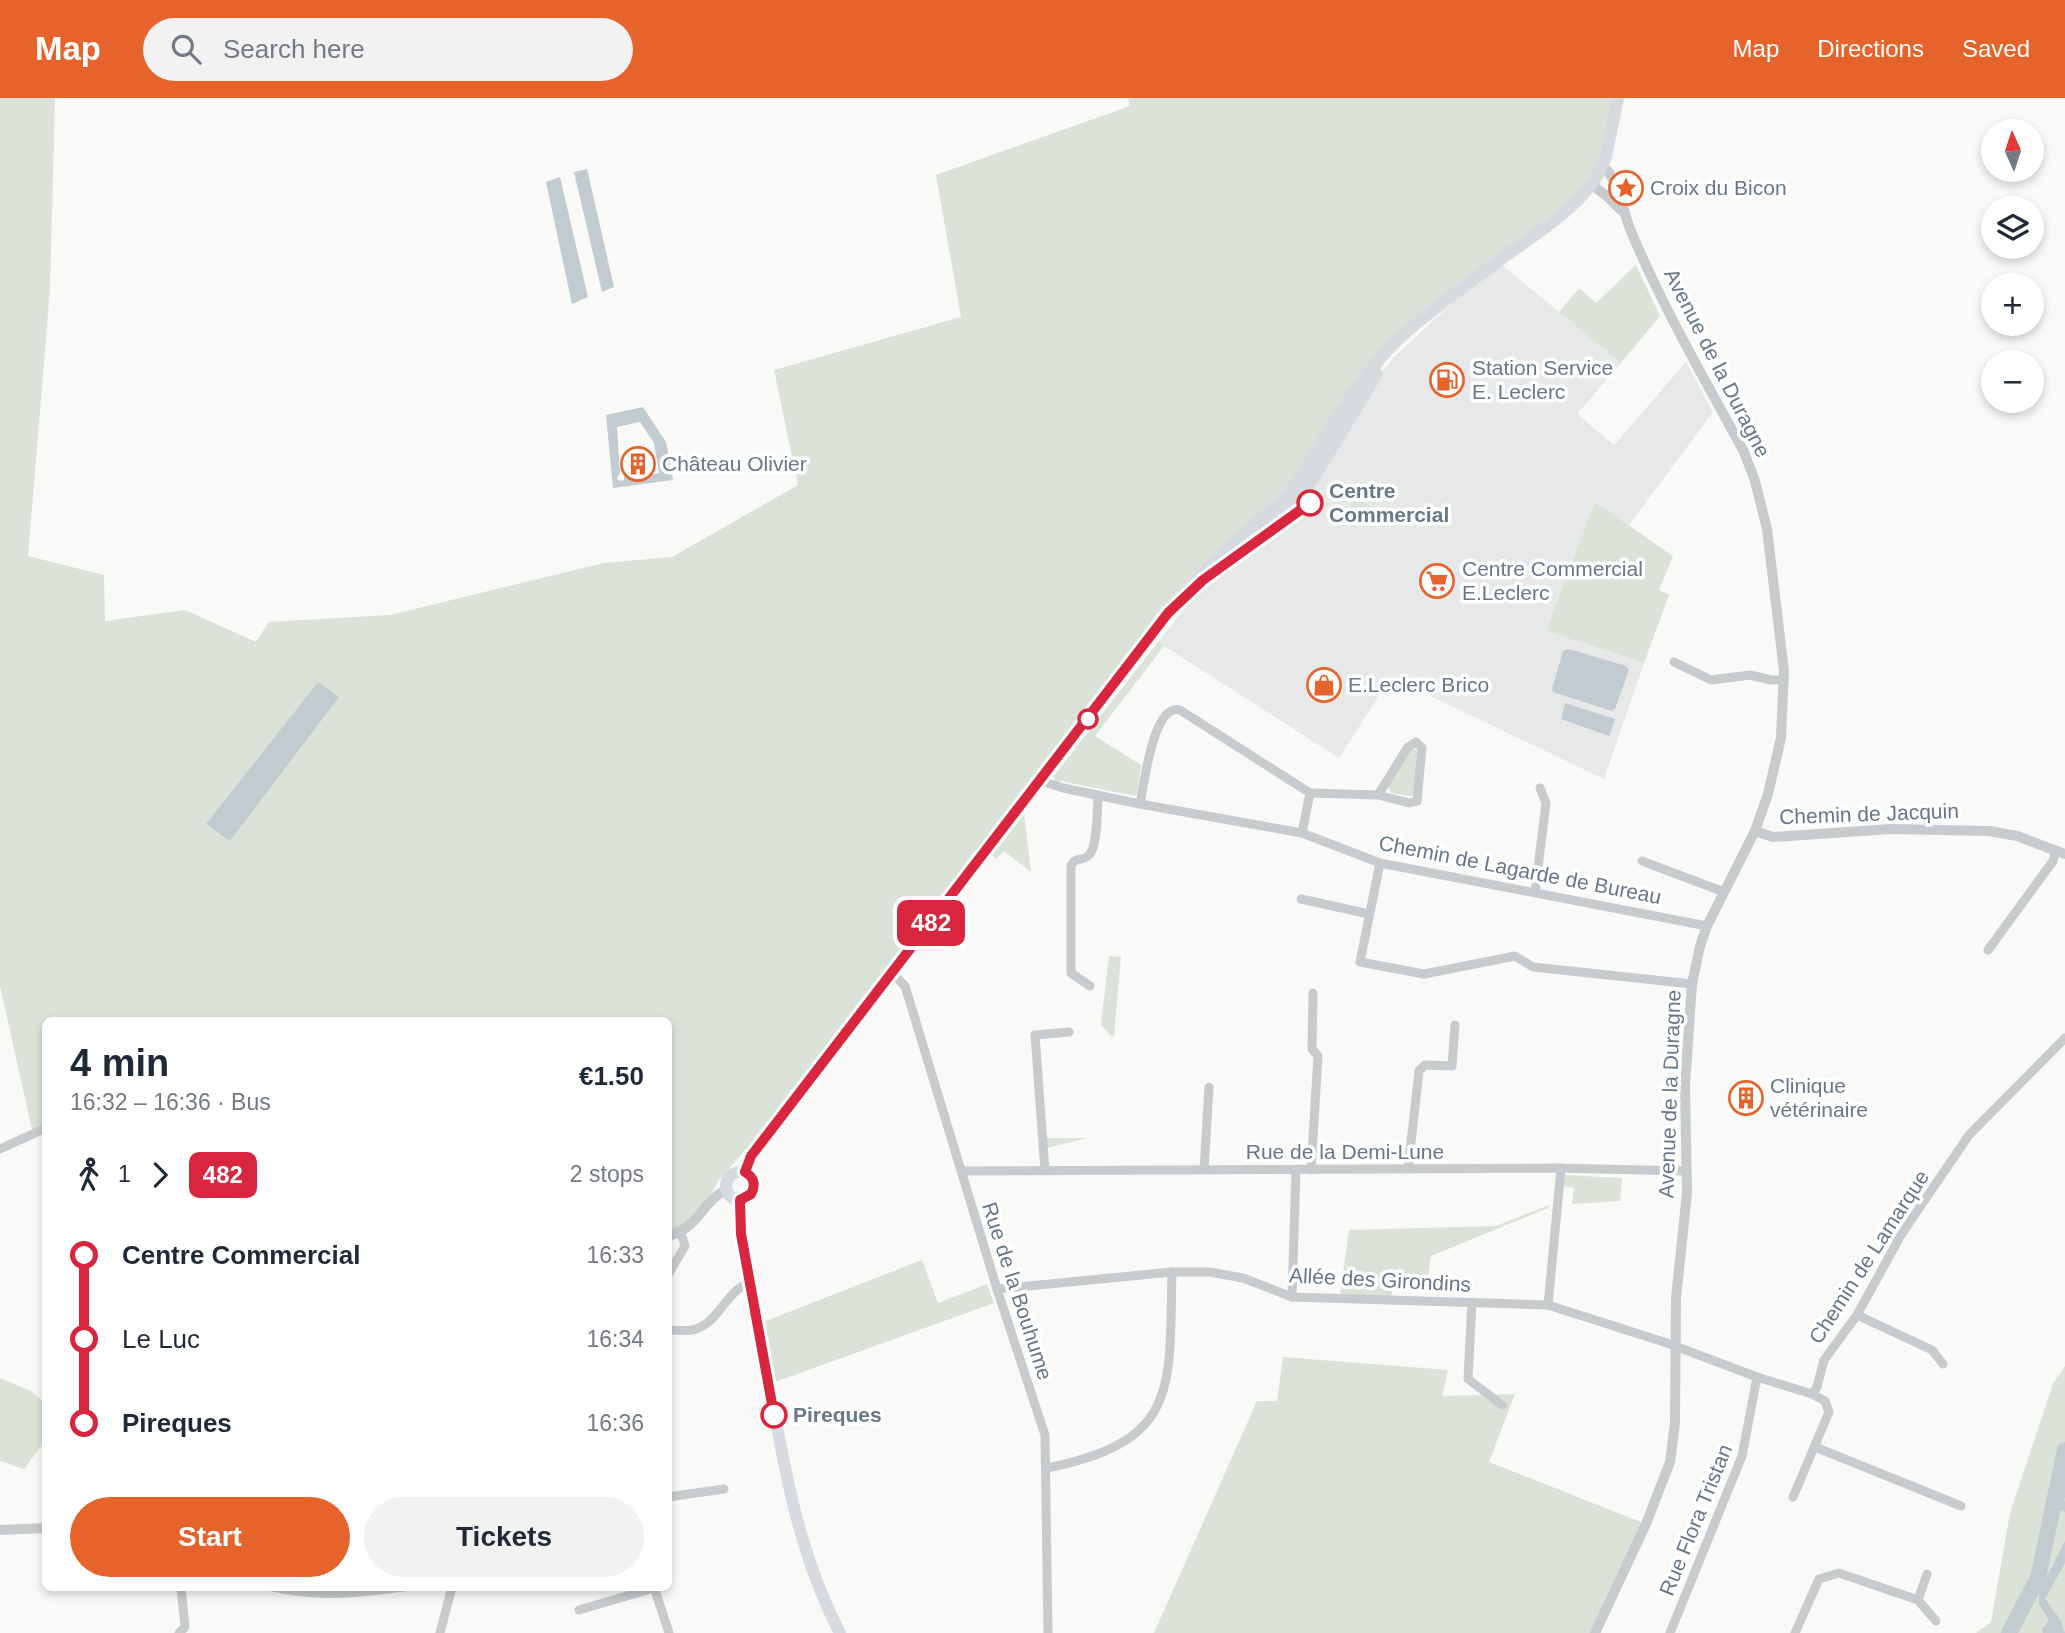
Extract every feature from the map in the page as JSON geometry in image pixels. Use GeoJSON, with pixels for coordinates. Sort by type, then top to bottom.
{"type":"FeatureCollection","features":[{"type":"Feature","properties":{"kind":"main road"},"geometry":{"type":"LineString","coordinates":[[745,1172],[751,1156],[766,1135],[1168,613],[1205,569],[1295,486],[1357,388],[1402,336],[1572,207],[1591,184],[1603,166],[1618,98]]}},
{"type":"Feature","properties":{"kind":"main road"},"geometry":{"type":"LineString","coordinates":[[1190,590],[1229,554],[1293,506],[1314,478],[1388,357],[1427,315]]}},
{"type":"Feature","properties":{"kind":"main road"},"geometry":{"type":"LineString","coordinates":[[745,1172],[752,1177],[754,1186],[751,1194],[740,1200],[731,1197],[726,1190],[726,1182],[730,1175],[745,1172]]}},
{"type":"Feature","properties":{"kind":"main road"},"geometry":{"type":"LineString","coordinates":[[740,1200],[741,1234],[749,1283],[783,1462],[818,1588],[840,1633]]}},
{"type":"Feature","properties":{"kind":"street","name":"Avenue de la Duragne"},"geometry":{"type":"LineString","coordinates":[[1595,1633],[1646,1524],[1670,1462],[1675,1423],[1674,1347],[1687,1171],[1686,1076],[1692,984],[1696,959],[1707,926],[1755,831],[1768,794],[1781,738],[1784,680],[1767,529],[1755,481],[1744,452],[1665,307],[1623,212],[1619,191],[1603,166]]}},
{"type":"Feature","properties":{"kind":"street","name":"Avenue de la Duragne"},"geometry":{"type":"LineString","coordinates":[[1591,184],[1623,212]]}},
{"type":"Feature","properties":{"kind":"street"},"geometry":{"type":"LineString","coordinates":[[1674,662],[1711,680],[1750,675],[1784,680]]}},
{"type":"Feature","properties":{"kind":"street"},"geometry":{"type":"LineString","coordinates":[[1140,804],[1157,729],[1168,711],[1174,708],[1310,793],[1378,795],[1409,803],[1417,801],[1422,748],[1416,742],[1408,747],[1378,795]]}},
{"type":"Feature","properties":{"kind":"street","name":"Chemin de Lagarde de Bureau"},"geometry":{"type":"LineString","coordinates":[[1041,781],[1140,804],[1302,833],[1380,863],[1707,926]]}},
{"type":"Feature","properties":{"kind":"street"},"geometry":{"type":"LineString","coordinates":[[1535,892],[1546,803],[1540,788]]}},
{"type":"Feature","properties":{"kind":"street"},"geometry":{"type":"LineString","coordinates":[[1302,833],[1310,793]]}},
{"type":"Feature","properties":{"kind":"street"},"geometry":{"type":"LineString","coordinates":[[1090,986],[1071,973],[1071,866],[1074,861],[1090,854],[1094,845],[1098,795]]}},
{"type":"Feature","properties":{"kind":"street","name":"Chemin de Jacquin"},"geometry":{"type":"LineString","coordinates":[[1755,831],[1773,837],[1891,828],[1989,831],[2017,836],[2060,852]]}},
{"type":"Feature","properties":{"kind":"street"},"geometry":{"type":"LineString","coordinates":[[1988,950],[2060,852]]}},
{"type":"Feature","properties":{"kind":"street"},"geometry":{"type":"LineString","coordinates":[[1642,861],[1724,892]]}},
{"type":"Feature","properties":{"kind":"street"},"geometry":{"type":"LineString","coordinates":[[1380,863],[1360,962],[1424,974],[1514,956],[1533,967],[1692,984]]}},
{"type":"Feature","properties":{"kind":"street"},"geometry":{"type":"LineString","coordinates":[[1301,899],[1369,914]]}},
{"type":"Feature","properties":{"kind":"street","name":"Rue de la Bouhume"},"geometry":{"type":"LineString","coordinates":[[892,973],[905,986],[997,1289],[1045,1435],[1048,1633]]}},
{"type":"Feature","properties":{"kind":"street"},"geometry":{"type":"LineString","coordinates":[[1311,1170],[1318,1056],[1312,1049],[1313,993]]}},
{"type":"Feature","properties":{"kind":"street"},"geometry":{"type":"LineString","coordinates":[[1408,1169],[1419,1071],[1425,1065],[1452,1066],[1455,1025]]}},
{"type":"Feature","properties":{"kind":"street"},"geometry":{"type":"LineString","coordinates":[[1045,1171],[1035,1035],[1069,1032]]}},
{"type":"Feature","properties":{"kind":"street","name":"Chemin de Lamarque"},"geometry":{"type":"LineString","coordinates":[[1812,1394],[1817,1387],[1824,1360],[1857,1315],[1900,1235],[1969,1135],[2065,1038]]}},
{"type":"Feature","properties":{"kind":"street"},"geometry":{"type":"LineString","coordinates":[[1204,1170],[1209,1087]]}},
{"type":"Feature","properties":{"kind":"street"},"geometry":{"type":"LineString","coordinates":[[0,1149],[42,1130]]}},
{"type":"Feature","properties":{"kind":"street"},"geometry":{"type":"LineString","coordinates":[[1548,1305],[1561,1168]]}},
{"type":"Feature","properties":{"kind":"street","name":"Rue de la Demi-Lune"},"geometry":{"type":"LineString","coordinates":[[961,1171],[1561,1168],[1687,1171]]}},
{"type":"Feature","properties":{"kind":"street"},"geometry":{"type":"LineString","coordinates":[[1292,1297],[1296,1170]]}},
{"type":"Feature","properties":{"kind":"street"},"geometry":{"type":"LineString","coordinates":[[672,1235],[690,1227],[719,1193],[726,1190]]}},
{"type":"Feature","properties":{"kind":"street"},"geometry":{"type":"LineString","coordinates":[[672,1268],[685,1246],[681,1233]]}},
{"type":"Feature","properties":{"kind":"street"},"geometry":{"type":"LineString","coordinates":[[1047,1468],[1093,1457],[1114,1448],[1140,1430],[1157,1408],[1168,1376],[1172,1272]]}},
{"type":"Feature","properties":{"kind":"street","name":"Allée des Girondins"},"geometry":{"type":"LineString","coordinates":[[997,1289],[1172,1272],[1210,1272],[1243,1278],[1292,1297],[1548,1305],[1674,1347]]}},
{"type":"Feature","properties":{"kind":"street"},"geometry":{"type":"LineString","coordinates":[[672,1330],[693,1331],[702,1327],[735,1290],[749,1283]]}},
{"type":"Feature","properties":{"kind":"street"},"geometry":{"type":"LineString","coordinates":[[1472,1302],[1468,1379],[1502,1405]]}},
{"type":"Feature","properties":{"kind":"street"},"geometry":{"type":"LineString","coordinates":[[1857,1315],[1932,1350],[1943,1364]]}},
{"type":"Feature","properties":{"kind":"street"},"geometry":{"type":"LineString","coordinates":[[1674,1347],[1812,1394],[1825,1401],[1829,1412],[1793,1497]]}},
{"type":"Feature","properties":{"kind":"street","name":"Rue Flora Tristan"},"geometry":{"type":"LineString","coordinates":[[1670,1633],[1742,1456],[1756,1377]]}},
{"type":"Feature","properties":{"kind":"street"},"geometry":{"type":"LineString","coordinates":[[1815,1447],[1961,1506]]}},
{"type":"Feature","properties":{"kind":"street"},"geometry":{"type":"LineString","coordinates":[[672,1496],[724,1489]]}},
{"type":"Feature","properties":{"kind":"street"},"geometry":{"type":"LineString","coordinates":[[0,1530],[42,1528]]}},
{"type":"Feature","properties":{"kind":"street"},"geometry":{"type":"LineString","coordinates":[[1795,1633],[1819,1579],[1839,1573],[1918,1600],[1936,1621]]}},
{"type":"Feature","properties":{"kind":"street"},"geometry":{"type":"LineString","coordinates":[[1918,1600],[1927,1574]]}},
{"type":"Feature","properties":{"kind":"street"},"geometry":{"type":"LineString","coordinates":[[179,1633],[185,1627],[181,1591]]}},
{"type":"Feature","properties":{"kind":"street"},"geometry":{"type":"LineString","coordinates":[[302,1591],[332,1595],[368,1591]]}},
{"type":"Feature","properties":{"kind":"street"},"geometry":{"type":"LineString","coordinates":[[440,1633],[451,1591]]}},
{"type":"Feature","properties":{"kind":"street"},"geometry":{"type":"LineString","coordinates":[[579,1610],[641,1591]]}},
{"type":"Feature","properties":{"kind":"street"},"geometry":{"type":"LineString","coordinates":[[655,1591],[669,1633]]}},
{"type":"Feature","properties":{"kind":"shaded area"},"geometry":{"type":"Polygon","coordinates":[[[0,98],[55,98],[50,289],[28,556],[104,575],[105,621],[185,610],[256,642],[269,622],[390,615],[604,563],[672,557],[798,485],[774,370],[961,317],[936,175],[1130,106],[1128,98],[1618,98],[1615,118],[1591,184],[1430,312],[1388,357],[1293,506],[1229,554],[1203,580],[767,1135],[745,1150],[718,1181],[697,1220],[672,1234],[672,1017],[42,1017],[42,1130],[33,1134],[0,986],[0,98]]]}},
{"type":"Feature","properties":{"kind":"shaded area"},"geometry":{"type":"Polygon","coordinates":[[[587,169],[614,287],[602,292],[574,172],[587,169]]]}},
{"type":"Feature","properties":{"kind":"shaded area"},"geometry":{"type":"Polygon","coordinates":[[[560,177],[588,297],[572,304],[546,182],[560,177]]]}},
{"type":"Feature","properties":{"kind":"shaded area"},"geometry":{"type":"Polygon","coordinates":[[[1502,265],[1621,363],[1577,414],[1614,445],[1686,362],[1713,412],[1629,525],[1595,503],[1546,631],[1644,663],[1604,779],[1391,677],[1339,758],[1158,642],[1210,577],[1296,514],[1365,393],[1394,357],[1463,293],[1502,265]]]}},
{"type":"Feature","properties":{"kind":"shaded area"},"geometry":{"type":"Polygon","coordinates":[[[1636,265],[1660,316],[1621,363],[1559,312],[1579,288],[1596,303],[1636,265]]]}},
{"type":"Feature","properties":{"kind":"shaded area"},"geometry":{"type":"Polygon","coordinates":[[[643,407],[666,442],[673,480],[613,488],[606,415],[643,407]],[[640,422],[617,427],[620,473],[617,478],[620,481],[624,480],[624,474],[649,471],[650,475],[659,473],[654,443],[640,422]]]}},
{"type":"Feature","properties":{"kind":"shaded area"},"geometry":{"type":"Polygon","coordinates":[[[1359,499],[1366,502],[1369,509],[1366,516],[1359,519],[1352,516],[1349,509],[1352,502],[1359,499]]]}},
{"type":"Feature","properties":{"kind":"shaded area"},"geometry":{"type":"Polygon","coordinates":[[[1595,502],[1673,556],[1659,590],[1669,595],[1644,663],[1546,631],[1595,502]]]}},
{"type":"Feature","properties":{"kind":"shaded area"},"geometry":{"type":"Polygon","coordinates":[[[1158,642],[1164,646],[1095,736],[1141,765],[1135,796],[1061,781],[1056,784],[1053,777],[1158,642]]]}},
{"type":"Feature","properties":{"kind":"shaded area"},"geometry":{"type":"Polygon","coordinates":[[[1569,649],[1626,666],[1629,670],[1615,709],[1612,711],[1553,692],[1563,651],[1569,649]]]}},
{"type":"Feature","properties":{"kind":"shaded area"},"geometry":{"type":"Polygon","coordinates":[[[318,682],[339,697],[230,841],[206,824],[318,682]]]}},
{"type":"Feature","properties":{"kind":"shaded area"},"geometry":{"type":"Polygon","coordinates":[[[1565,703],[1615,719],[1609,736],[1561,719],[1565,703]]]}},
{"type":"Feature","properties":{"kind":"shaded area"},"geometry":{"type":"Polygon","coordinates":[[[1413,748],[1417,751],[1415,792],[1411,796],[1391,793],[1388,786],[1413,748]]]}},
{"type":"Feature","properties":{"kind":"shaded area"},"geometry":{"type":"Polygon","coordinates":[[[1024,814],[1031,872],[1004,851],[996,859],[992,855],[1024,814]]]}},
{"type":"Feature","properties":{"kind":"shaded area"},"geometry":{"type":"Polygon","coordinates":[[[1109,956],[1121,957],[1114,1036],[1101,1025],[1109,956]]]}},
{"type":"Feature","properties":{"kind":"shaded area"},"geometry":{"type":"Polygon","coordinates":[[[1046,1138],[1087,1138],[1047,1148],[1046,1138]]]}},
{"type":"Feature","properties":{"kind":"shaded area"},"geometry":{"type":"Polygon","coordinates":[[[1564,1175],[1622,1178],[1620,1201],[1572,1204],[1574,1188],[1563,1186],[1564,1175]]]}},
{"type":"Feature","properties":{"kind":"shaded area"},"geometry":{"type":"Polygon","coordinates":[[[1549,1205],[1548,1208],[1431,1256],[1426,1289],[1393,1288],[1391,1297],[1340,1295],[1349,1230],[1496,1226],[1549,1205]]]}},
{"type":"Feature","properties":{"kind":"shaded area"},"geometry":{"type":"Polygon","coordinates":[[[922,1260],[938,1303],[987,1284],[994,1303],[775,1382],[763,1322],[922,1260]]]}},
{"type":"Feature","properties":{"kind":"shaded area"},"geometry":{"type":"Polygon","coordinates":[[[1283,1357],[1448,1370],[1442,1396],[1515,1394],[1489,1462],[1646,1524],[1595,1633],[1154,1633],[1257,1401],[1277,1401],[1283,1357]]]}},
{"type":"Feature","properties":{"kind":"shaded area"},"geometry":{"type":"Polygon","coordinates":[[[2065,1366],[2065,1633],[1976,1633],[1991,1622],[2010,1513],[2053,1384],[2065,1366]]]}},
{"type":"Feature","properties":{"kind":"shaded area"},"geometry":{"type":"Polygon","coordinates":[[[0,1378],[31,1391],[42,1400],[42,1445],[24,1469],[0,1461],[0,1378]]]}},
{"type":"Feature","properties":{"kind":"shaded area"},"geometry":{"type":"Polygon","coordinates":[[[2065,1488],[2065,1496],[2061,1499],[2065,1503],[2065,1512],[2053,1506],[2057,1490],[2065,1488]]]}},
{"type":"Feature","properties":{"kind":"shaded area"},"geometry":{"type":"Polygon","coordinates":[[[2065,1541],[2065,1563],[2045,1599],[2060,1619],[2065,1633],[2043,1633],[2042,1629],[2049,1621],[2039,1604],[2039,1592],[2065,1541]]]}},
{"type":"Feature","properties":{"kind":"waterway"},"geometry":{"type":"LineString","coordinates":[[2009,1633],[2038,1578],[2065,1450]]}},
{"type":"Feature","properties":{"kind":"waterway"},"geometry":{"type":"LineString","coordinates":[[2065,1491],[2065,1509]]}},
{"type":"Feature","properties":{"kind":"bus line","name":"482"},"geometry":{"type":"LineString","coordinates":[[774,1415],[741,1234],[740,1200],[751,1194],[754,1186],[752,1177],[745,1172],[751,1156],[1168,613],[1190,590],[1310,503]]}},
{"type":"Feature","properties":{"kind":"place","name":"Croix du Bicon"},"geometry":{"type":"Point","coordinates":[1626,188]}},
{"type":"Feature","properties":{"kind":"place","name":"Station Service E. Leclerc"},"geometry":{"type":"Point","coordinates":[1447,380]}},
{"type":"Feature","properties":{"kind":"place","name":"Château Olivier"},"geometry":{"type":"Point","coordinates":[638,464]}},
{"type":"Feature","properties":{"kind":"place","name":"Centre Commercial"},"geometry":{"type":"Point","coordinates":[1310,503]}},
{"type":"Feature","properties":{"kind":"place","name":"Centre Commercial E.Leclerc"},"geometry":{"type":"Point","coordinates":[1437,581]}},
{"type":"Feature","properties":{"kind":"place","name":"E.Leclerc Brico"},"geometry":{"type":"Point","coordinates":[1324,685]}},
{"type":"Feature","properties":{"kind":"place","name":"Clinique vétérinaire"},"geometry":{"type":"Point","coordinates":[1746,1098]}},
{"type":"Feature","properties":{"kind":"place","name":"Pireques"},"geometry":{"type":"Point","coordinates":[774,1415]}}]}
